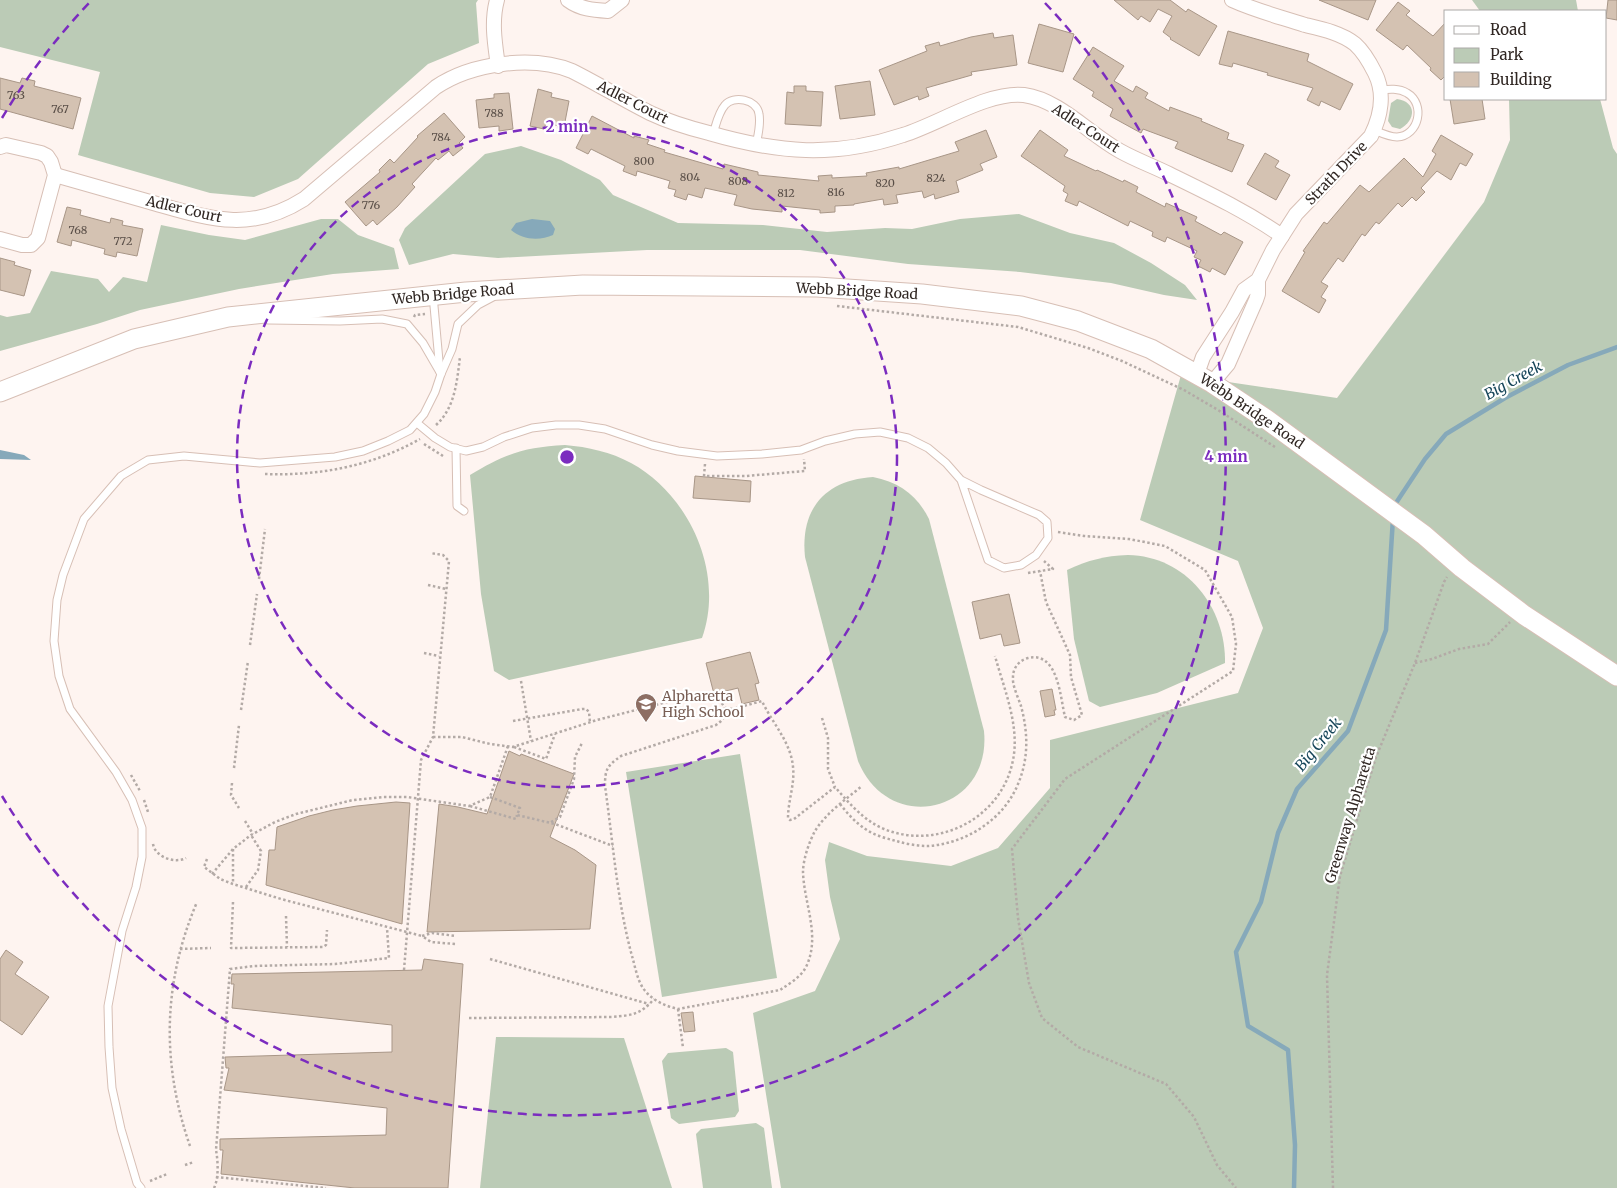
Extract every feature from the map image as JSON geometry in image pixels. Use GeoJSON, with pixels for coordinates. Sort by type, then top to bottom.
{"type":"FeatureCollection","features":[{"type":"Feature","properties":{"kind":"street"},"geometry":{"type":"LineString","coordinates":[[497,0],[494,28],[498,66]]}},
{"type":"Feature","properties":{"kind":"street"},"geometry":{"type":"LineString","coordinates":[[568,0],[577,6],[592,10],[608,11],[622,0]]}},
{"type":"Feature","properties":{"kind":"street","name":"Strath Drive"},"geometry":{"type":"LineString","coordinates":[[1232,0],[1351,41],[1370,64],[1377,78],[1380,90],[1379,116],[1374,130],[1362,147],[1296,214],[1258,280],[1244,290],[1203,357],[1205,378],[1228,364],[1258,294],[1258,280]]}},
{"type":"Feature","properties":{"kind":"street","name":"Adler Court"},"geometry":{"type":"LineString","coordinates":[[55,176],[216,220],[244,220],[266,216],[290,208],[317,190],[436,86],[448,79],[461,74],[498,66],[535,62],[558,65],[674,124],[756,145],[799,151],[846,149],[864,146],[922,129],[1005,95],[1039,99],[1052,104],[1118,150],[1244,211],[1282,236]]}},
{"type":"Feature","properties":{"kind":"street"},"geometry":{"type":"LineString","coordinates":[[0,147],[6,144],[47,156],[55,176],[38,238],[31,245],[0,239]]}},
{"type":"Feature","properties":{"kind":"street","name":"Webb Bridge Road"},"geometry":{"type":"LineString","coordinates":[[0,392],[134,339],[228,317],[433,295],[584,285],[817,287],[922,294],[1020,306],[1078,322],[1151,349],[1205,378],[1266,419],[1424,535],[1462,568],[1524,615],[1617,676]]}},
{"type":"Feature","properties":{"kind":"lane"},"geometry":{"type":"LineString","coordinates":[[1374,130],[1396,137],[1404,135],[1414,127],[1419,114],[1416,102],[1408,93],[1397,89],[1380,90]]}},
{"type":"Feature","properties":{"kind":"lane"},"geometry":{"type":"LineString","coordinates":[[713,134],[723,107],[728,102],[735,100],[747,101],[754,104],[760,115],[756,145]]}},
{"type":"Feature","properties":{"kind":"lane"},"geometry":{"type":"LineString","coordinates":[[141,1188],[137,1183],[121,1129],[112,1088],[108,1006],[122,930],[136,887],[142,857],[142,828],[132,800],[116,772],[70,709],[59,676],[54,640],[57,600],[62,575],[84,519],[121,476],[148,460],[184,456],[260,463],[335,457],[362,451],[410,430],[424,414],[435,392],[452,348],[458,324],[478,305],[508,289]]}},
{"type":"Feature","properties":{"kind":"lane"},"geometry":{"type":"LineString","coordinates":[[433,295],[441,374]]}},
{"type":"Feature","properties":{"kind":"lane"},"geometry":{"type":"LineString","coordinates":[[1235,307],[1250,314]]}},
{"type":"Feature","properties":{"kind":"lane"},"geometry":{"type":"LineString","coordinates":[[228,317],[281,322],[340,322],[382,318],[407,324],[423,343],[441,374]]}},
{"type":"Feature","properties":{"kind":"lane"},"geometry":{"type":"LineString","coordinates":[[417,422],[442,442],[466,451],[483,447],[504,437],[532,428],[556,425],[579,425],[605,430],[652,445],[678,451],[717,456],[801,450],[825,441],[855,434],[880,432],[908,438],[928,448],[946,463],[961,480],[1039,515],[1048,522],[1048,538],[1036,555],[1021,564],[1004,568],[988,560],[961,480]]}},
{"type":"Feature","properties":{"kind":"lane"},"geometry":{"type":"LineString","coordinates":[[456,448],[457,506],[464,511]]}},
{"type":"Feature","properties":{"kind":"path"},"geometry":{"type":"LineString","coordinates":[[836,306],[1018,327],[1088,348],[1122,361],[1184,390],[1279,450]]}},
{"type":"Feature","properties":{"kind":"path"},"geometry":{"type":"LineString","coordinates":[[257,474],[295,475],[351,467],[379,459],[420,439],[443,419],[451,404],[461,350]]}},
{"type":"Feature","properties":{"kind":"path"},"geometry":{"type":"LineString","coordinates":[[420,439],[436,453],[457,459]]}},
{"type":"Feature","properties":{"kind":"path"},"geometry":{"type":"LineString","coordinates":[[699,465],[705,464],[704,476],[775,475],[805,471],[803,459],[810,456]]}},
{"type":"Feature","properties":{"kind":"path"},"geometry":{"type":"LineString","coordinates":[[259,579],[265,529]]}},
{"type":"Feature","properties":{"kind":"path"},"geometry":{"type":"LineString","coordinates":[[1048,529],[1084,536],[1129,539],[1165,546],[1205,570],[1232,617],[1236,644],[1233,671],[1066,779],[1012,848],[1018,918],[1029,983],[1042,1018],[1078,1047],[1166,1084],[1194,1117],[1217,1165],[1236,1188]]}},
{"type":"Feature","properties":{"kind":"path"},"geometry":{"type":"LineString","coordinates":[[404,970],[421,760],[432,737],[449,561],[443,555],[430,553]]}},
{"type":"Feature","properties":{"kind":"path"},"geometry":{"type":"LineString","coordinates":[[1021,575],[1053,568],[1036,555]]}},
{"type":"Feature","properties":{"kind":"path"},"geometry":{"type":"LineString","coordinates":[[840,804],[864,828],[884,838],[906,844],[929,846],[954,840],[977,831],[994,818],[1007,804],[1018,785],[1027,745],[1026,727],[1012,677],[1015,667],[1023,659],[1034,656],[1044,658],[1054,672],[1065,717],[1074,720],[1082,715],[1071,677],[1070,655],[1046,602],[1040,571]]}},
{"type":"Feature","properties":{"kind":"path","name":"Greenway Alpharetta"},"geometry":{"type":"LineString","coordinates":[[1333,1188],[1327,975],[1340,876],[1376,757],[1416,663],[1444,582],[1448,576]]}},
{"type":"Feature","properties":{"kind":"path"},"geometry":{"type":"LineString","coordinates":[[428,585],[446,589]]}},
{"type":"Feature","properties":{"kind":"path"},"geometry":{"type":"LineString","coordinates":[[250,645],[257,594]]}},
{"type":"Feature","properties":{"kind":"path"},"geometry":{"type":"LineString","coordinates":[[1416,663],[1432,660],[1458,649],[1488,644],[1507,623],[1512,621],[1504,615]]}},
{"type":"Feature","properties":{"kind":"path"},"geometry":{"type":"LineString","coordinates":[[424,653],[439,656]]}},
{"type":"Feature","properties":{"kind":"path"},"geometry":{"type":"LineString","coordinates":[[822,718],[828,738],[828,769],[835,788],[867,820],[884,829],[909,835],[934,835],[952,831],[979,816],[993,803],[1010,774],[1014,759],[1013,722],[995,656]]}},
{"type":"Feature","properties":{"kind":"path"},"geometry":{"type":"LineString","coordinates":[[241,710],[248,661]]}},
{"type":"Feature","properties":{"kind":"path"},"geometry":{"type":"LineString","coordinates":[[521,682],[531,741]]}},
{"type":"Feature","properties":{"kind":"path"},"geometry":{"type":"LineString","coordinates":[[510,747],[590,722],[702,693],[720,701],[725,708],[726,716],[716,726],[621,756],[610,764],[605,775],[623,923],[638,976],[644,989],[654,999],[664,1006],[678,1009],[780,990],[794,980],[805,968],[812,950],[812,928],[803,871],[807,851],[814,833],[825,818],[862,786]]}},
{"type":"Feature","properties":{"kind":"path"},"geometry":{"type":"LineString","coordinates":[[725,708],[733,709],[762,701],[780,732],[789,750],[793,768],[788,819],[794,819],[835,788]]}},
{"type":"Feature","properties":{"kind":"path"},"geometry":{"type":"LineString","coordinates":[[513,721],[586,709],[589,712],[590,722]]}},
{"type":"Feature","properties":{"kind":"path"},"geometry":{"type":"LineString","coordinates":[[234,768],[240,725]]}},
{"type":"Feature","properties":{"kind":"path"},"geometry":{"type":"LineString","coordinates":[[432,737],[462,737],[510,747],[546,759],[555,734]]}},
{"type":"Feature","properties":{"kind":"path"},"geometry":{"type":"LineString","coordinates":[[550,823],[560,817],[574,779],[575,757],[582,743]]}},
{"type":"Feature","properties":{"kind":"path"},"geometry":{"type":"LineString","coordinates":[[490,797],[510,747]]}},
{"type":"Feature","properties":{"kind":"path"},"geometry":{"type":"LineString","coordinates":[[232,783],[230,795],[239,808]]}},
{"type":"Feature","properties":{"kind":"path"},"geometry":{"type":"LineString","coordinates":[[212,874],[233,849],[252,834],[296,814],[344,802],[384,797],[407,797],[469,806],[516,818],[520,808],[490,797],[469,806]]}},
{"type":"Feature","properties":{"kind":"path"},"geometry":{"type":"LineString","coordinates":[[517,815],[550,823],[614,846]]}},
{"type":"Feature","properties":{"kind":"path"},"geometry":{"type":"LineString","coordinates":[[245,821],[261,851],[258,870],[246,887]]}},
{"type":"Feature","properties":{"kind":"path"},"geometry":{"type":"LineString","coordinates":[[233,849],[233,884]]}},
{"type":"Feature","properties":{"kind":"path"},"geometry":{"type":"LineString","coordinates":[[207,859],[204,867],[220,879],[233,884],[281,899],[422,936],[431,942],[455,944]]}},
{"type":"Feature","properties":{"kind":"path"},"geometry":{"type":"LineString","coordinates":[[190,1146],[177,1106],[170,1050],[169,1022],[174,970],[184,933],[197,902]]}},
{"type":"Feature","properties":{"kind":"path"},"geometry":{"type":"LineString","coordinates":[[233,902],[231,948],[323,947],[327,940],[327,930]]}},
{"type":"Feature","properties":{"kind":"path"},"geometry":{"type":"LineString","coordinates":[[286,916],[287,947]]}},
{"type":"Feature","properties":{"kind":"path"},"geometry":{"type":"LineString","coordinates":[[214,1188],[230,969],[254,966],[335,964],[389,958],[387,928]]}},
{"type":"Feature","properties":{"kind":"path"},"geometry":{"type":"LineString","coordinates":[[422,936],[432,934],[456,936]]}},
{"type":"Feature","properties":{"kind":"path"},"geometry":{"type":"LineString","coordinates":[[180,949],[211,948]]}},
{"type":"Feature","properties":{"kind":"path"},"geometry":{"type":"LineString","coordinates":[[490,959],[649,1004]]}},
{"type":"Feature","properties":{"kind":"path"},"geometry":{"type":"LineString","coordinates":[[469,1018],[612,1017],[632,1015],[645,1009],[654,999]]}},
{"type":"Feature","properties":{"kind":"path"},"geometry":{"type":"LineString","coordinates":[[678,1009],[683,1048]]}},
{"type":"Feature","properties":{"kind":"path"},"geometry":{"type":"LineString","coordinates":[[185,1165],[194,1162]]}},
{"type":"Feature","properties":{"kind":"path"},"geometry":{"type":"LineString","coordinates":[[150,1181],[168,1174]]}},
{"type":"Feature","properties":{"kind":"path"},"geometry":{"type":"LineString","coordinates":[[216,1176],[326,1188]]}},
{"type":"Feature","properties":{"kind":"green space"},"geometry":{"type":"Polygon","coordinates":[[[0,0],[478,0],[476,3],[479,43],[428,64],[298,179],[254,197],[210,193],[78,155],[100,72],[0,47],[0,0]]]}},
{"type":"Feature","properties":{"kind":"green space"},"geometry":{"type":"Polygon","coordinates":[[[1472,0],[1576,0],[1578,10],[1479,10],[1472,0]]]}},
{"type":"Feature","properties":{"kind":"green space"},"geometry":{"type":"Polygon","coordinates":[[[1397,99],[1408,104],[1412,112],[1409,121],[1400,129],[1392,127],[1388,121],[1391,103],[1397,99]]]}},
{"type":"Feature","properties":{"kind":"green space"},"geometry":{"type":"Polygon","coordinates":[[[1509,100],[1600,100],[1613,148],[1617,154],[1617,1188],[781,1188],[753,1013],[815,991],[840,939],[830,897],[825,860],[829,842],[867,856],[951,866],[998,848],[1050,788],[1050,740],[1238,693],[1263,628],[1238,561],[1140,520],[1181,375],[1337,398],[1484,202],[1510,140],[1509,100]]]}},
{"type":"Feature","properties":{"kind":"green space"},"geometry":{"type":"Polygon","coordinates":[[[521,146],[561,160],[600,180],[613,195],[678,223],[763,225],[827,232],[885,228],[912,229],[960,219],[1019,214],[1070,233],[1114,243],[1151,263],[1185,285],[1197,300],[1111,283],[1020,272],[908,264],[800,250],[647,250],[498,258],[453,254],[409,265],[399,240],[405,228],[485,154],[521,146]]]}},
{"type":"Feature","properties":{"kind":"green space"},"geometry":{"type":"Polygon","coordinates":[[[321,219],[338,219],[358,235],[394,248],[399,269],[333,274],[239,289],[140,310],[0,351],[0,315],[7,317],[30,313],[51,271],[98,279],[109,292],[123,277],[147,282],[161,225],[245,240],[321,219]]]}},
{"type":"Feature","properties":{"kind":"green space"},"geometry":{"type":"Polygon","coordinates":[[[565,445],[599,451],[623,459],[652,477],[670,495],[685,516],[697,538],[705,563],[709,588],[708,613],[702,638],[509,680],[494,671],[481,594],[470,475],[515,453],[565,445]]]}},
{"type":"Feature","properties":{"kind":"green space"},"geometry":{"type":"Polygon","coordinates":[[[873,477],[891,482],[913,496],[929,519],[984,731],[982,759],[972,781],[956,796],[936,805],[914,806],[892,800],[873,785],[858,761],[805,557],[807,525],[812,511],[819,500],[841,484],[856,479],[873,477]]]}},
{"type":"Feature","properties":{"kind":"green space"},"geometry":{"type":"Polygon","coordinates":[[[1128,555],[1149,558],[1168,564],[1199,588],[1210,604],[1218,623],[1223,642],[1225,663],[1157,693],[1100,707],[1089,701],[1074,639],[1067,570],[1097,559],[1128,555]]]}},
{"type":"Feature","properties":{"kind":"green space"},"geometry":{"type":"Polygon","coordinates":[[[740,754],[777,978],[662,997],[626,772],[740,754]]]}},
{"type":"Feature","properties":{"kind":"green space"},"geometry":{"type":"Polygon","coordinates":[[[496,1037],[624,1038],[672,1188],[480,1188],[496,1037]]]}},
{"type":"Feature","properties":{"kind":"green space"},"geometry":{"type":"Polygon","coordinates":[[[726,1048],[733,1052],[739,1111],[735,1117],[679,1124],[671,1118],[662,1061],[668,1053],[726,1048]]]}},
{"type":"Feature","properties":{"kind":"green space"},"geometry":{"type":"Polygon","coordinates":[[[756,1123],[764,1128],[772,1188],[703,1188],[696,1134],[701,1129],[756,1123]]]}},
{"type":"Feature","properties":{"kind":"water"},"geometry":{"type":"Polygon","coordinates":[[[532,219],[550,221],[555,229],[553,235],[542,238],[526,238],[511,230],[516,223],[532,219]]]}},
{"type":"Feature","properties":{"kind":"water"},"geometry":{"type":"Polygon","coordinates":[[[0,450],[24,455],[31,460],[0,459],[0,450]]]}},
{"type":"Feature","properties":{"kind":"building"},"geometry":{"type":"Polygon","coordinates":[[[1114,0],[1170,0],[1186,12],[1188,9],[1217,26],[1199,56],[1170,39],[1163,32],[1172,16],[1158,9],[1150,22],[1141,16],[1138,20],[1114,0]]]}},
{"type":"Feature","properties":{"kind":"building"},"geometry":{"type":"Polygon","coordinates":[[[1319,0],[1376,0],[1368,20],[1319,0]]]}},
{"type":"Feature","properties":{"kind":"building"},"geometry":{"type":"Polygon","coordinates":[[[1608,0],[1617,0],[1617,20],[1607,18],[1608,0]]]}},
{"type":"Feature","properties":{"kind":"building"},"geometry":{"type":"Polygon","coordinates":[[[1398,2],[1410,11],[1406,15],[1433,36],[1444,24],[1444,77],[1441,80],[1407,45],[1403,50],[1376,30],[1398,2]]]}},
{"type":"Feature","properties":{"kind":"building"},"geometry":{"type":"Polygon","coordinates":[[[1039,24],[1074,34],[1063,72],[1028,63],[1039,24]]]}},
{"type":"Feature","properties":{"kind":"building"},"geometry":{"type":"Polygon","coordinates":[[[1228,31],[1309,54],[1307,61],[1353,84],[1340,110],[1321,101],[1319,106],[1307,100],[1313,88],[1233,63],[1232,67],[1219,64],[1228,31]]]}},
{"type":"Feature","properties":{"kind":"building"},"geometry":{"type":"Polygon","coordinates":[[[993,33],[994,38],[1013,35],[1017,65],[971,72],[972,75],[926,88],[929,96],[919,100],[918,96],[894,105],[879,70],[927,51],[925,46],[939,42],[940,46],[993,33]]]}},
{"type":"Feature","properties":{"kind":"building"},"geometry":{"type":"Polygon","coordinates":[[[1093,47],[1124,66],[1114,81],[1133,92],[1136,86],[1148,93],[1145,98],[1169,111],[1170,107],[1202,119],[1201,121],[1229,133],[1227,139],[1244,145],[1232,172],[1175,148],[1178,142],[1143,129],[1141,133],[1110,116],[1113,109],[1092,96],[1094,92],[1073,79],[1093,47]]]}},
{"type":"Feature","properties":{"kind":"building"},"geometry":{"type":"Polygon","coordinates":[[[0,78],[20,83],[22,78],[35,81],[34,86],[81,98],[73,129],[0,109],[0,78]]]}},
{"type":"Feature","properties":{"kind":"building"},"geometry":{"type":"Polygon","coordinates":[[[870,81],[875,115],[840,119],[835,86],[870,81]]]}},
{"type":"Feature","properties":{"kind":"building"},"geometry":{"type":"Polygon","coordinates":[[[794,86],[806,86],[806,91],[823,92],[821,126],[785,124],[787,92],[794,93],[794,86]]]}},
{"type":"Feature","properties":{"kind":"building"},"geometry":{"type":"Polygon","coordinates":[[[538,89],[552,93],[551,97],[569,101],[564,127],[546,123],[544,129],[530,126],[538,89]]]}},
{"type":"Feature","properties":{"kind":"building"},"geometry":{"type":"Polygon","coordinates":[[[509,93],[513,129],[499,131],[499,126],[479,128],[476,100],[494,98],[494,94],[509,93]]]}},
{"type":"Feature","properties":{"kind":"building"},"geometry":{"type":"Polygon","coordinates":[[[1450,100],[1482,100],[1485,119],[1454,124],[1450,100]]]}},
{"type":"Feature","properties":{"kind":"building"},"geometry":{"type":"Polygon","coordinates":[[[444,113],[465,137],[459,143],[463,148],[453,156],[449,151],[438,160],[436,158],[412,184],[415,187],[397,207],[377,225],[373,220],[366,226],[345,202],[380,172],[379,170],[390,159],[394,163],[417,136],[444,113]]]}},
{"type":"Feature","properties":{"kind":"building"},"geometry":{"type":"Polygon","coordinates":[[[592,116],[634,138],[634,136],[649,140],[647,144],[665,150],[664,152],[723,169],[724,164],[758,172],[758,175],[819,181],[818,176],[832,175],[832,178],[867,176],[866,173],[899,167],[899,169],[959,151],[955,142],[986,130],[997,157],[980,164],[983,170],[956,181],[959,192],[935,199],[934,194],[924,198],[922,191],[896,195],[898,203],[884,205],[883,199],[854,205],[835,206],[835,212],[820,213],[820,210],[782,206],[782,212],[752,209],[734,205],[737,195],[705,188],[702,198],[688,194],[686,200],[674,196],[676,190],[668,188],[670,181],[637,171],[636,176],[623,171],[625,166],[591,149],[588,154],[576,148],[592,116]]]}},
{"type":"Feature","properties":{"kind":"building"},"geometry":{"type":"Polygon","coordinates":[[[1040,130],[1068,150],[1064,156],[1123,182],[1124,180],[1138,187],[1136,192],[1165,207],[1166,203],[1197,217],[1195,221],[1221,235],[1224,232],[1243,242],[1225,275],[1212,268],[1210,272],[1198,266],[1201,260],[1194,257],[1197,251],[1167,237],[1165,242],[1152,236],[1153,232],[1130,221],[1128,226],[1079,201],[1077,206],[1065,201],[1068,194],[1063,191],[1065,186],[1021,156],[1040,130]]]}},
{"type":"Feature","properties":{"kind":"building"},"geometry":{"type":"Polygon","coordinates":[[[1441,135],[1473,154],[1466,166],[1460,163],[1451,180],[1437,171],[1421,188],[1425,192],[1416,201],[1412,197],[1402,207],[1398,203],[1379,224],[1376,222],[1365,236],[1362,234],[1343,262],[1338,258],[1321,282],[1328,286],[1321,297],[1326,300],[1319,313],[1282,291],[1305,252],[1303,251],[1324,222],[1327,224],[1360,185],[1369,192],[1404,158],[1423,177],[1436,154],[1432,151],[1441,135]]]}},
{"type":"Feature","properties":{"kind":"building"},"geometry":{"type":"Polygon","coordinates":[[[1265,153],[1279,161],[1275,167],[1290,175],[1276,200],[1247,184],[1265,153]]]}},
{"type":"Feature","properties":{"kind":"building"},"geometry":{"type":"Polygon","coordinates":[[[67,207],[81,210],[80,215],[110,223],[111,218],[123,221],[122,225],[143,229],[137,256],[117,252],[116,257],[104,254],[105,249],[72,240],[71,246],[57,242],[67,207]]]}},
{"type":"Feature","properties":{"kind":"building"},"geometry":{"type":"Polygon","coordinates":[[[0,258],[15,262],[14,265],[31,270],[24,296],[0,290],[0,258]]]}},
{"type":"Feature","properties":{"kind":"building"},"geometry":{"type":"Polygon","coordinates":[[[695,476],[751,481],[750,502],[693,498],[695,476]]]}},
{"type":"Feature","properties":{"kind":"building"},"geometry":{"type":"Polygon","coordinates":[[[1009,594],[1020,643],[1004,646],[1001,634],[980,639],[972,602],[1009,594]]]}},
{"type":"Feature","properties":{"kind":"building"},"geometry":{"type":"Polygon","coordinates":[[[750,652],[759,683],[755,684],[759,700],[742,704],[738,688],[714,694],[706,663],[750,652]]]}},
{"type":"Feature","properties":{"kind":"building"},"geometry":{"type":"Polygon","coordinates":[[[1052,689],[1056,710],[1054,710],[1055,715],[1045,717],[1040,691],[1052,689]]]}},
{"type":"Feature","properties":{"kind":"building"},"geometry":{"type":"Polygon","coordinates":[[[509,751],[574,774],[550,837],[575,850],[596,865],[590,929],[427,932],[439,804],[487,814],[509,751]]]}},
{"type":"Feature","properties":{"kind":"building"},"geometry":{"type":"Polygon","coordinates":[[[396,802],[410,803],[402,924],[266,885],[269,850],[275,850],[277,827],[333,810],[396,802]]]}},
{"type":"Feature","properties":{"kind":"building"},"geometry":{"type":"Polygon","coordinates":[[[6,950],[23,962],[15,974],[49,997],[22,1035],[0,1020],[0,959],[6,950]]]}},
{"type":"Feature","properties":{"kind":"building"},"geometry":{"type":"Polygon","coordinates":[[[424,959],[463,964],[448,1188],[355,1188],[221,1174],[223,1150],[220,1150],[220,1139],[386,1135],[387,1108],[224,1090],[229,1068],[226,1068],[225,1057],[392,1052],[392,1025],[232,1008],[234,984],[231,984],[232,974],[422,970],[424,959]]]}},
{"type":"Feature","properties":{"kind":"building"},"geometry":{"type":"Polygon","coordinates":[[[693,1012],[695,1031],[684,1032],[681,1013],[693,1012]]]}},
{"type":"Feature","properties":{"kind":"waterway","name":"Big Creek"},"geometry":{"type":"LineString","coordinates":[[1394,506],[1425,459],[1446,434],[1505,398],[1568,365],[1617,347]]}},
{"type":"Feature","properties":{"kind":"waterway","name":"Big Creek"},"geometry":{"type":"LineString","coordinates":[[1294,1188],[1295,1145],[1288,1050],[1248,1026],[1236,952],[1261,902],[1278,833],[1297,789],[1348,731],[1386,630],[1393,518]]}},
{"type":"Feature","properties":{"kind":"place","name":"Alpharetta High School"},"geometry":{"type":"Point","coordinates":[646,723]}}]}
